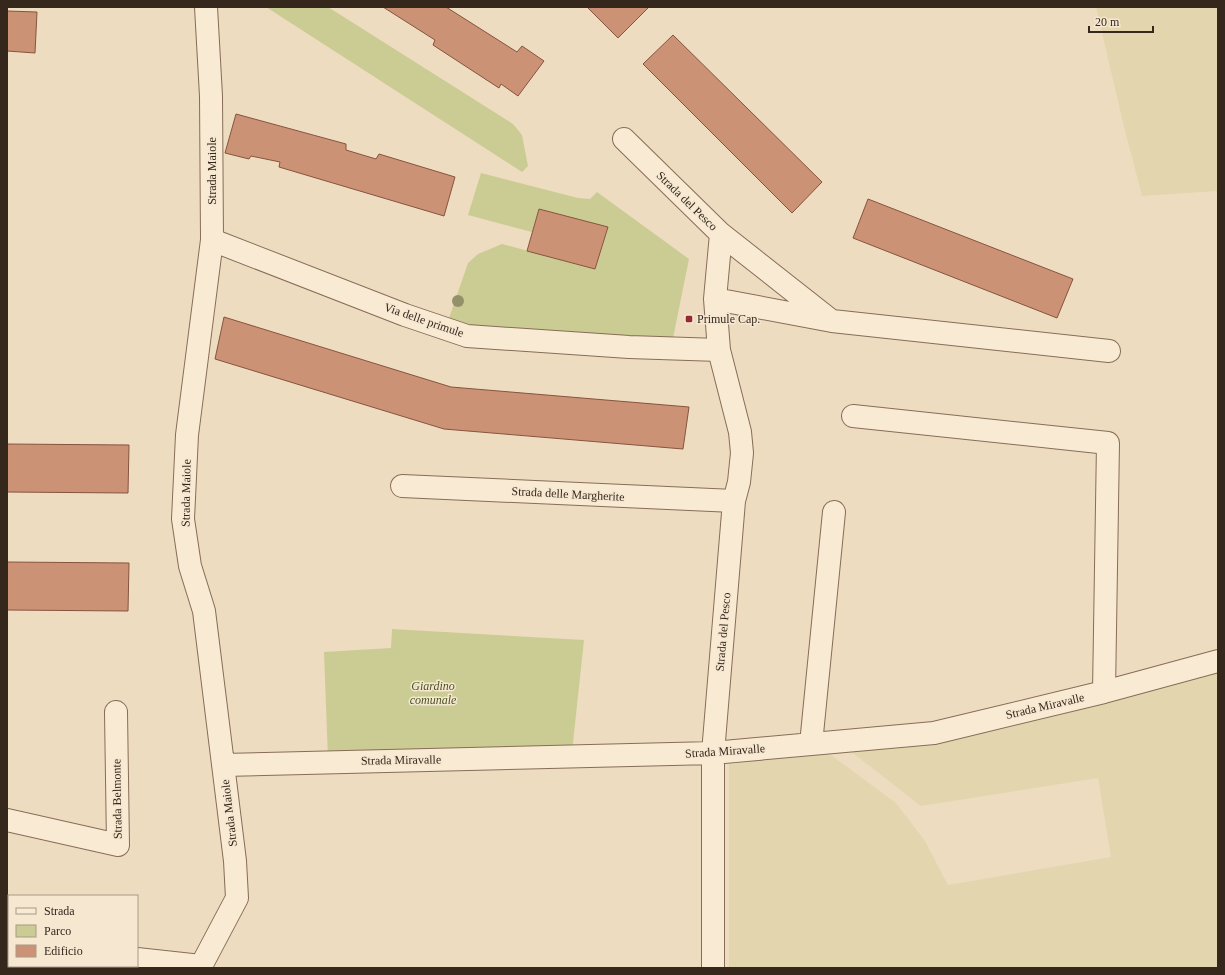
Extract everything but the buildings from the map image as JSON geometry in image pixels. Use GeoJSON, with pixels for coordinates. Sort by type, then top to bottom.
{"type":"FeatureCollection","features":[{"type":"Feature","properties":{"kind":"street","name":"Strada Maiole"},"geometry":{"type":"LineString","coordinates":[[201,967],[237,898],[235,861],[204,611],[190,566],[183,518],[188,435],[212,240],[211,96],[206,7]]}},
{"type":"Feature","properties":{"kind":"street","name":"Strada del Pesco"},"geometry":{"type":"LineString","coordinates":[[624,139],[721,234],[715,299],[719,350],[740,432],[742,453],[739,482],[734,501],[713,753],[713,968]]}},
{"type":"Feature","properties":{"kind":"street"},"geometry":{"type":"LineString","coordinates":[[721,234],[832,321]]}},
{"type":"Feature","properties":{"kind":"street","name":"Via delle primule"},"geometry":{"type":"LineString","coordinates":[[212,240],[405,315],[467,336],[629,347],[719,350]]}},
{"type":"Feature","properties":{"kind":"street"},"geometry":{"type":"LineString","coordinates":[[715,299],[832,321],[1109,351]]}},
{"type":"Feature","properties":{"kind":"street"},"geometry":{"type":"LineString","coordinates":[[853,416],[1108,443],[1104,692]]}},
{"type":"Feature","properties":{"kind":"street","name":"Strada delle Margherite"},"geometry":{"type":"LineString","coordinates":[[402,486],[734,501]]}},
{"type":"Feature","properties":{"kind":"street"},"geometry":{"type":"LineString","coordinates":[[811,744],[834,512]]}},
{"type":"Feature","properties":{"kind":"street","name":"Strada Miravalle"},"geometry":{"type":"LineString","coordinates":[[223,765],[713,753],[934,733],[1104,692],[1218,661]]}},
{"type":"Feature","properties":{"kind":"street","name":"Strada Belmonte"},"geometry":{"type":"LineString","coordinates":[[7,820],[118,845],[116,712]]}},
{"type":"Feature","properties":{"kind":"street"},"geometry":{"type":"LineString","coordinates":[[138,959],[201,967]]}},
{"type":"Feature","properties":{"kind":"shaded area"},"geometry":{"type":"Polygon","coordinates":[[[1096,7],[1218,7],[1218,191],[1142,196],[1096,7]]]}},
{"type":"Feature","properties":{"kind":"shaded area"},"geometry":{"type":"Polygon","coordinates":[[[1218,669],[1218,968],[729,968],[729,764],[827,752],[896,803],[925,841],[948,885],[1111,857],[1098,778],[921,806],[849,750],[1218,669]]]}},
{"type":"Feature","properties":{"kind":"green space"},"geometry":{"type":"Polygon","coordinates":[[[266,7],[328,7],[513,124],[522,135],[528,166],[522,172],[266,7]]]}},
{"type":"Feature","properties":{"kind":"green space"},"geometry":{"type":"Polygon","coordinates":[[[481,173],[578,198],[590,199],[597,192],[689,259],[672,343],[447,324],[468,263],[478,254],[502,244],[595,269],[608,228],[539,209],[532,232],[468,215],[481,173]]]}},
{"type":"Feature","properties":{"kind":"green space","name":"Giardino comunale"},"geometry":{"type":"Polygon","coordinates":[[[392,629],[584,640],[572,752],[328,759],[324,652],[391,648],[392,629]]]}},
{"type":"Feature","properties":{"kind":"place","name":"Primule Cap."},"geometry":{"type":"Point","coordinates":[689,319]}}]}
